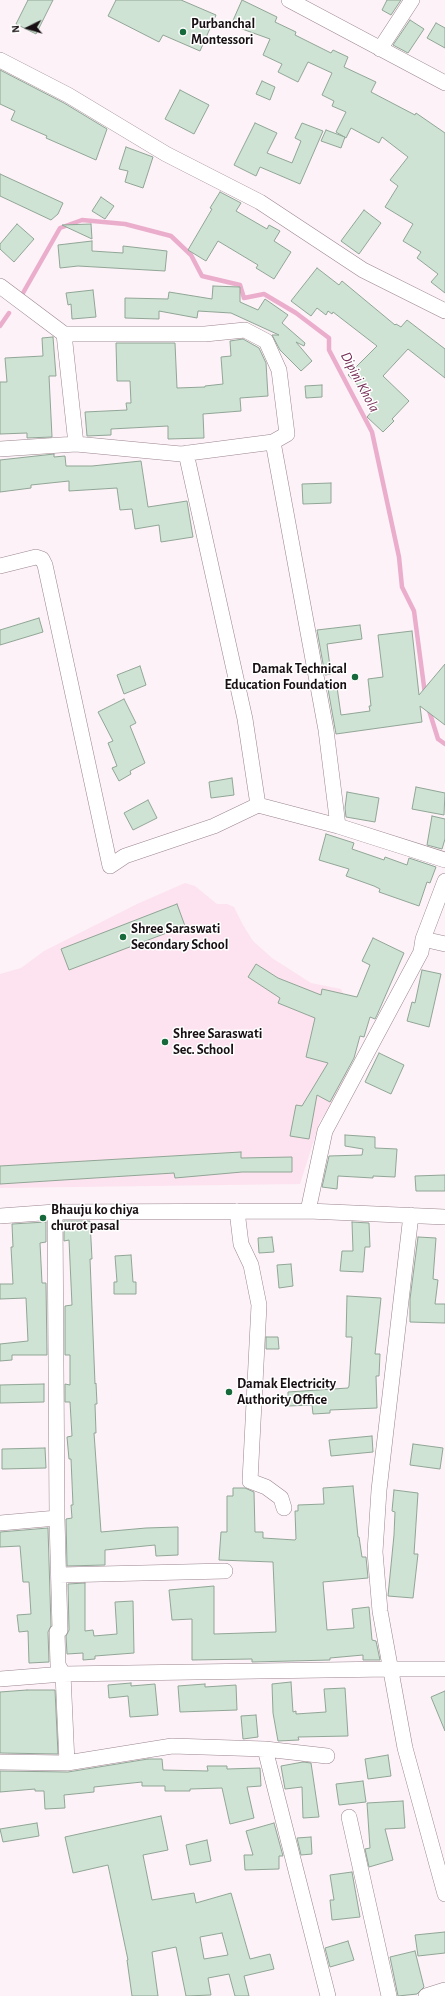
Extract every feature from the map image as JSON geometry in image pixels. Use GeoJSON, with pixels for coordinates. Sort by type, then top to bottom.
{"type":"FeatureCollection","features":[{"type":"Feature","properties":{"kind":"street"},"geometry":{"type":"LineString","coordinates":[[289,0],[445,83]]}},
{"type":"Feature","properties":{"kind":"street"},"geometry":{"type":"LineString","coordinates":[[380,49],[412,0]]}},
{"type":"Feature","properties":{"kind":"street"},"geometry":{"type":"LineString","coordinates":[[0,60],[68,95],[166,154],[260,202],[363,270],[445,311]]}},
{"type":"Feature","properties":{"kind":"street"},"geometry":{"type":"LineString","coordinates":[[0,286],[64,334],[205,334],[246,330],[266,340],[279,370],[287,434],[273,442],[186,453],[76,444],[0,449]]}},
{"type":"Feature","properties":{"kind":"street"},"geometry":{"type":"LineString","coordinates":[[64,334],[76,444]]}},
{"type":"Feature","properties":{"kind":"street"},"geometry":{"type":"LineString","coordinates":[[273,442],[326,730],[338,826]]}},
{"type":"Feature","properties":{"kind":"street"},"geometry":{"type":"LineString","coordinates":[[186,453],[245,719],[258,805]]}},
{"type":"Feature","properties":{"kind":"street"},"geometry":{"type":"LineString","coordinates":[[0,566],[36,557],[42,559],[45,565],[110,866],[125,856],[214,826],[258,805],[338,826],[445,860]]}},
{"type":"Feature","properties":{"kind":"street"},"geometry":{"type":"LineString","coordinates":[[308,1211],[325,1131],[421,952],[423,939],[445,881]]}},
{"type":"Feature","properties":{"kind":"street"},"geometry":{"type":"LineString","coordinates":[[423,939],[445,944]]}},
{"type":"Feature","properties":{"kind":"street"},"geometry":{"type":"LineString","coordinates":[[237,1211],[241,1244],[251,1264],[259,1305],[250,1481],[266,1487],[281,1498],[284,1508]]}},
{"type":"Feature","properties":{"kind":"street"},"geometry":{"type":"LineString","coordinates":[[0,1216],[55,1212],[308,1211],[445,1217]]}},
{"type":"Feature","properties":{"kind":"street"},"geometry":{"type":"LineString","coordinates":[[55,1212],[57,1518],[59,1575],[58,1665],[63,1674],[67,1763]]}},
{"type":"Feature","properties":{"kind":"street"},"geometry":{"type":"LineString","coordinates":[[411,1215],[379,1490],[375,1552],[380,1612],[406,1748],[445,1894]]}},
{"type":"Feature","properties":{"kind":"street"},"geometry":{"type":"LineString","coordinates":[[0,1523],[57,1518]]}},
{"type":"Feature","properties":{"kind":"street"},"geometry":{"type":"LineString","coordinates":[[59,1575],[225,1571]]}},
{"type":"Feature","properties":{"kind":"street"},"geometry":{"type":"LineString","coordinates":[[0,1679],[63,1674],[390,1668],[445,1669]]}},
{"type":"Feature","properties":{"kind":"street"},"geometry":{"type":"LineString","coordinates":[[0,1762],[67,1763],[172,1746],[265,1749],[327,1756]]}},
{"type":"Feature","properties":{"kind":"street"},"geometry":{"type":"LineString","coordinates":[[265,1749],[328,1996]]}},
{"type":"Feature","properties":{"kind":"street"},"geometry":{"type":"LineString","coordinates":[[349,1817],[389,1996]]}},
{"type":"Feature","properties":{"kind":"street"},"geometry":{"type":"LineString","coordinates":[[426,1996],[445,1990]]}},
{"type":"Feature","properties":{"kind":"shaded area","name":"Shree Saraswati Sec. School"},"geometry":{"type":"Polygon","coordinates":[[[185,883],[195,886],[217,904],[227,904],[234,907],[253,941],[272,958],[311,983],[341,989],[343,993],[326,1059],[353,1072],[320,1121],[300,1184],[0,1188],[0,974],[21,968],[44,951],[137,904],[185,883]]]}},
{"type":"Feature","properties":{"kind":"building"},"geometry":{"type":"Polygon","coordinates":[[[28,0],[53,0],[36,34],[16,24],[28,0]]]}},
{"type":"Feature","properties":{"kind":"building"},"geometry":{"type":"Polygon","coordinates":[[[116,0],[181,0],[216,15],[200,51],[163,35],[159,42],[108,16],[116,0]]]}},
{"type":"Feature","properties":{"kind":"building"},"geometry":{"type":"Polygon","coordinates":[[[242,0],[277,17],[275,22],[296,32],[295,35],[331,53],[333,50],[348,57],[344,67],[376,82],[371,92],[415,115],[416,113],[445,133],[445,293],[431,282],[438,274],[417,258],[421,252],[403,241],[413,224],[385,207],[398,186],[390,180],[408,157],[382,137],[379,143],[351,128],[346,138],[336,132],[346,112],[332,106],[334,101],[322,95],[332,73],[308,62],[298,82],[278,72],[282,64],[263,55],[270,39],[231,25],[242,0]]]}},
{"type":"Feature","properties":{"kind":"building"},"geometry":{"type":"Polygon","coordinates":[[[387,0],[401,0],[391,15],[382,10],[387,0]]]}},
{"type":"Feature","properties":{"kind":"building"},"geometry":{"type":"Polygon","coordinates":[[[410,20],[424,29],[408,53],[393,45],[410,20]]]}},
{"type":"Feature","properties":{"kind":"building"},"geometry":{"type":"Polygon","coordinates":[[[436,23],[445,28],[445,48],[427,38],[436,23]]]}},
{"type":"Feature","properties":{"kind":"building"},"geometry":{"type":"Polygon","coordinates":[[[0,70],[64,103],[107,129],[96,160],[46,138],[47,136],[11,120],[15,111],[0,104],[0,70]]]}},
{"type":"Feature","properties":{"kind":"building"},"geometry":{"type":"Polygon","coordinates":[[[262,81],[275,87],[270,100],[256,94],[262,81]]]}},
{"type":"Feature","properties":{"kind":"building"},"geometry":{"type":"Polygon","coordinates":[[[180,90],[209,105],[194,134],[165,119],[180,90]]]}},
{"type":"Feature","properties":{"kind":"building"},"geometry":{"type":"Polygon","coordinates":[[[255,123],[277,133],[267,153],[292,163],[301,141],[295,138],[302,123],[323,131],[300,184],[260,167],[256,176],[234,165],[255,123]]]}},
{"type":"Feature","properties":{"kind":"building"},"geometry":{"type":"Polygon","coordinates":[[[326,130],[345,137],[341,148],[321,141],[326,130]]]}},
{"type":"Feature","properties":{"kind":"building"},"geometry":{"type":"Polygon","coordinates":[[[126,147],[153,157],[143,188],[125,182],[128,171],[119,169],[126,147]]]}},
{"type":"Feature","properties":{"kind":"building"},"geometry":{"type":"Polygon","coordinates":[[[0,174],[63,203],[58,214],[51,220],[0,196],[0,174]]]}},
{"type":"Feature","properties":{"kind":"building"},"geometry":{"type":"Polygon","coordinates":[[[220,192],[241,203],[236,211],[267,229],[269,225],[280,231],[274,241],[291,252],[274,279],[256,268],[258,265],[218,241],[206,261],[188,250],[212,209],[210,208],[220,192]]]}},
{"type":"Feature","properties":{"kind":"building"},"geometry":{"type":"Polygon","coordinates":[[[101,197],[114,206],[105,219],[92,211],[101,197]]]}},
{"type":"Feature","properties":{"kind":"building"},"geometry":{"type":"Polygon","coordinates":[[[364,210],[381,223],[359,254],[341,241],[364,210]]]}},
{"type":"Feature","properties":{"kind":"building"},"geometry":{"type":"Polygon","coordinates":[[[17,224],[34,239],[14,262],[0,249],[0,244],[17,224]]]}},
{"type":"Feature","properties":{"kind":"building"},"geometry":{"type":"Polygon","coordinates":[[[91,224],[92,239],[62,225],[91,224]]]}},
{"type":"Feature","properties":{"kind":"building"},"geometry":{"type":"Polygon","coordinates":[[[92,241],[92,251],[123,253],[123,246],[167,251],[165,271],[78,266],[60,268],[58,245],[92,241]]]}},
{"type":"Feature","properties":{"kind":"building"},"geometry":{"type":"Polygon","coordinates":[[[317,268],[339,285],[342,281],[395,325],[396,324],[401,327],[407,320],[445,349],[445,378],[408,349],[383,376],[409,401],[392,419],[394,421],[383,432],[367,417],[374,409],[365,401],[369,397],[348,375],[377,346],[333,312],[332,314],[328,311],[326,315],[317,308],[311,316],[291,301],[317,268]]]}},
{"type":"Feature","properties":{"kind":"building"},"geometry":{"type":"Polygon","coordinates":[[[213,286],[240,287],[240,302],[258,310],[265,299],[288,315],[282,323],[305,343],[304,346],[296,342],[312,361],[301,371],[280,350],[272,335],[279,335],[231,313],[198,311],[197,318],[159,311],[159,319],[125,318],[125,298],[168,299],[169,292],[212,299],[213,286]]]}},
{"type":"Feature","properties":{"kind":"building"},"geometry":{"type":"Polygon","coordinates":[[[93,290],[96,317],[72,319],[71,304],[68,305],[66,293],[93,290]]]}},
{"type":"Feature","properties":{"kind":"building"},"geometry":{"type":"Polygon","coordinates":[[[53,337],[56,376],[49,376],[52,437],[27,438],[27,433],[0,434],[0,382],[7,382],[5,358],[43,356],[42,338],[53,337]]]}},
{"type":"Feature","properties":{"kind":"building"},"geometry":{"type":"Polygon","coordinates":[[[243,339],[259,348],[266,363],[268,396],[240,398],[241,411],[203,414],[204,438],[168,439],[168,426],[111,429],[111,435],[87,436],[85,412],[127,410],[126,403],[131,403],[130,381],[117,381],[116,343],[175,343],[177,388],[205,387],[223,384],[221,357],[231,356],[230,341],[243,339]]]}},
{"type":"Feature","properties":{"kind":"building"},"geometry":{"type":"Polygon","coordinates":[[[322,385],[322,397],[306,398],[305,386],[322,385]]]}},
{"type":"Feature","properties":{"kind":"building"},"geometry":{"type":"Polygon","coordinates":[[[54,454],[54,457],[65,456],[66,466],[92,466],[141,461],[148,507],[187,501],[193,537],[161,542],[159,525],[135,529],[132,509],[120,510],[117,488],[69,491],[69,481],[31,485],[31,488],[0,492],[0,460],[54,454]]]}},
{"type":"Feature","properties":{"kind":"building"},"geometry":{"type":"Polygon","coordinates":[[[331,483],[331,503],[303,504],[302,484],[331,483]]]}},
{"type":"Feature","properties":{"kind":"building"},"geometry":{"type":"Polygon","coordinates":[[[39,618],[43,632],[0,645],[0,630],[39,618]]]}},
{"type":"Feature","properties":{"kind":"building"},"geometry":{"type":"Polygon","coordinates":[[[360,625],[362,639],[327,644],[331,674],[325,675],[317,630],[360,625]]]}},
{"type":"Feature","properties":{"kind":"building"},"geometry":{"type":"Polygon","coordinates":[[[412,631],[419,695],[445,664],[445,725],[420,706],[422,722],[336,734],[328,689],[337,687],[341,715],[370,711],[369,706],[371,706],[368,679],[383,677],[378,635],[412,631]]]}},
{"type":"Feature","properties":{"kind":"building"},"geometry":{"type":"Polygon","coordinates":[[[140,666],[146,685],[124,694],[117,675],[140,666]]]}},
{"type":"Feature","properties":{"kind":"building"},"geometry":{"type":"Polygon","coordinates":[[[124,699],[136,723],[130,726],[145,763],[130,771],[131,774],[119,781],[112,768],[117,766],[108,743],[113,741],[98,712],[124,699]]]}},
{"type":"Feature","properties":{"kind":"building"},"geometry":{"type":"Polygon","coordinates":[[[232,778],[234,795],[211,798],[209,782],[232,778]]]}},
{"type":"Feature","properties":{"kind":"building"},"geometry":{"type":"Polygon","coordinates":[[[416,787],[445,793],[444,815],[412,809],[416,787]]]}},
{"type":"Feature","properties":{"kind":"building"},"geometry":{"type":"Polygon","coordinates":[[[347,792],[379,798],[375,822],[346,817],[345,808],[347,792]]]}},
{"type":"Feature","properties":{"kind":"building"},"geometry":{"type":"Polygon","coordinates":[[[148,800],[157,818],[133,830],[124,813],[148,800]]]}},
{"type":"Feature","properties":{"kind":"building"},"geometry":{"type":"Polygon","coordinates":[[[432,816],[445,819],[445,839],[442,849],[427,845],[432,816]]]}},
{"type":"Feature","properties":{"kind":"building"},"geometry":{"type":"Polygon","coordinates":[[[326,834],[354,843],[352,849],[384,860],[385,857],[407,865],[409,858],[436,867],[430,883],[427,882],[419,906],[379,892],[380,889],[374,886],[346,876],[349,869],[319,860],[326,834]]]}},
{"type":"Feature","properties":{"kind":"building","name":"Shree Saraswati Secondary School"},"geometry":{"type":"Polygon","coordinates":[[[177,904],[185,926],[69,970],[61,949],[177,904]]]}},
{"type":"Feature","properties":{"kind":"building"},"geometry":{"type":"Polygon","coordinates":[[[373,938],[404,953],[377,1015],[375,1019],[370,1017],[364,1037],[360,1036],[354,1058],[330,1102],[317,1095],[309,1139],[290,1136],[296,1105],[302,1106],[328,1063],[306,1057],[315,1018],[278,1003],[280,998],[248,977],[256,964],[278,978],[321,995],[322,989],[357,997],[370,965],[362,961],[373,938]]]}},
{"type":"Feature","properties":{"kind":"building"},"geometry":{"type":"Polygon","coordinates":[[[422,970],[441,974],[429,1027],[407,1021],[412,1002],[415,1003],[422,970]]]}},
{"type":"Feature","properties":{"kind":"building"},"geometry":{"type":"Polygon","coordinates":[[[379,1053],[404,1065],[391,1094],[365,1082],[379,1053]]]}},
{"type":"Feature","properties":{"kind":"building"},"geometry":{"type":"Polygon","coordinates":[[[345,1135],[375,1137],[375,1148],[397,1149],[395,1177],[373,1176],[373,1178],[338,1176],[337,1189],[322,1187],[329,1156],[362,1155],[363,1149],[345,1146],[345,1135]]]}},
{"type":"Feature","properties":{"kind":"building"},"geometry":{"type":"Polygon","coordinates":[[[241,1152],[241,1158],[292,1157],[292,1172],[242,1172],[175,1178],[174,1173],[0,1184],[0,1166],[241,1152]]]}},
{"type":"Feature","properties":{"kind":"building"},"geometry":{"type":"Polygon","coordinates":[[[445,1175],[445,1191],[416,1191],[415,1176],[445,1175]]]}},
{"type":"Feature","properties":{"kind":"building"},"geometry":{"type":"Polygon","coordinates":[[[64,1221],[90,1221],[92,1259],[90,1259],[97,1404],[95,1404],[96,1433],[94,1433],[101,1532],[178,1527],[178,1555],[156,1556],[155,1545],[105,1550],[105,1565],[67,1566],[66,1519],[72,1518],[71,1505],[73,1505],[71,1459],[69,1459],[67,1437],[72,1436],[70,1402],[65,1402],[65,1384],[70,1385],[70,1355],[65,1355],[65,1306],[72,1305],[69,1240],[64,1241],[64,1221]]]}},
{"type":"Feature","properties":{"kind":"building"},"geometry":{"type":"Polygon","coordinates":[[[46,1222],[46,1242],[40,1243],[42,1283],[46,1283],[47,1355],[12,1355],[12,1360],[0,1361],[0,1344],[28,1341],[26,1298],[0,1299],[0,1284],[13,1284],[11,1247],[13,1247],[12,1224],[46,1222]]]}},
{"type":"Feature","properties":{"kind":"building"},"geometry":{"type":"Polygon","coordinates":[[[352,1222],[369,1223],[370,1247],[365,1247],[363,1272],[340,1271],[342,1251],[353,1251],[352,1222]]]}},
{"type":"Feature","properties":{"kind":"building"},"geometry":{"type":"Polygon","coordinates":[[[272,1237],[274,1252],[259,1253],[258,1238],[272,1237]]]}},
{"type":"Feature","properties":{"kind":"building"},"geometry":{"type":"Polygon","coordinates":[[[418,1237],[436,1238],[433,1279],[438,1280],[435,1304],[445,1304],[445,1323],[410,1322],[410,1299],[418,1237]]]}},
{"type":"Feature","properties":{"kind":"building"},"geometry":{"type":"Polygon","coordinates":[[[131,1255],[133,1282],[136,1282],[136,1294],[114,1294],[114,1282],[117,1282],[115,1256],[131,1255]]]}},
{"type":"Feature","properties":{"kind":"building"},"geometry":{"type":"Polygon","coordinates":[[[291,1264],[293,1286],[279,1288],[277,1265],[291,1264]]]}},
{"type":"Feature","properties":{"kind":"building"},"geometry":{"type":"Polygon","coordinates":[[[347,1296],[381,1298],[375,1354],[380,1354],[379,1376],[376,1376],[377,1408],[330,1410],[330,1413],[313,1414],[312,1405],[288,1406],[288,1392],[348,1388],[352,1337],[346,1337],[347,1296]]]}},
{"type":"Feature","properties":{"kind":"building"},"geometry":{"type":"Polygon","coordinates":[[[266,1337],[278,1337],[279,1349],[266,1349],[266,1337]]]}},
{"type":"Feature","properties":{"kind":"building"},"geometry":{"type":"Polygon","coordinates":[[[44,1384],[44,1402],[0,1403],[0,1385],[44,1384]]]}},
{"type":"Feature","properties":{"kind":"building"},"geometry":{"type":"Polygon","coordinates":[[[372,1436],[373,1452],[331,1456],[329,1440],[372,1436]]]}},
{"type":"Feature","properties":{"kind":"building"},"geometry":{"type":"Polygon","coordinates":[[[413,1444],[443,1448],[440,1469],[410,1465],[413,1444]]]}},
{"type":"Feature","properties":{"kind":"building"},"geometry":{"type":"Polygon","coordinates":[[[45,1448],[46,1468],[2,1469],[2,1449],[45,1448]]]}},
{"type":"Feature","properties":{"kind":"building"},"geometry":{"type":"Polygon","coordinates":[[[353,1486],[358,1537],[362,1557],[366,1557],[368,1578],[323,1582],[327,1630],[354,1628],[352,1609],[369,1607],[372,1640],[376,1641],[380,1660],[363,1660],[363,1655],[330,1658],[330,1660],[252,1662],[252,1659],[192,1660],[192,1619],[172,1620],[169,1590],[214,1586],[214,1634],[276,1632],[273,1562],[219,1560],[221,1532],[227,1532],[227,1496],[233,1496],[233,1488],[245,1488],[254,1492],[255,1532],[263,1532],[263,1538],[295,1540],[295,1511],[298,1511],[298,1505],[324,1504],[323,1488],[353,1486]]]}},
{"type":"Feature","properties":{"kind":"building"},"geometry":{"type":"Polygon","coordinates":[[[394,1490],[418,1493],[414,1554],[418,1554],[413,1598],[388,1596],[394,1535],[395,1512],[392,1511],[394,1490]]]}},
{"type":"Feature","properties":{"kind":"building"},"geometry":{"type":"Polygon","coordinates":[[[48,1528],[51,1626],[48,1632],[49,1662],[29,1663],[28,1631],[19,1632],[17,1615],[31,1614],[29,1582],[23,1582],[20,1546],[0,1547],[0,1532],[48,1528]]]}},
{"type":"Feature","properties":{"kind":"building"},"geometry":{"type":"Polygon","coordinates":[[[85,1583],[85,1631],[93,1630],[94,1636],[117,1634],[115,1602],[133,1601],[134,1653],[95,1656],[95,1659],[83,1660],[83,1653],[67,1654],[66,1636],[69,1630],[68,1584],[85,1583]]]}},
{"type":"Feature","properties":{"kind":"building"},"geometry":{"type":"Polygon","coordinates":[[[291,1682],[293,1712],[296,1711],[296,1714],[326,1712],[324,1689],[345,1688],[348,1736],[298,1737],[299,1740],[278,1741],[273,1713],[272,1684],[291,1682]]]}},
{"type":"Feature","properties":{"kind":"building"},"geometry":{"type":"Polygon","coordinates":[[[131,1683],[131,1686],[155,1684],[158,1715],[130,1717],[128,1696],[109,1698],[108,1685],[131,1683]]]}},
{"type":"Feature","properties":{"kind":"building"},"geometry":{"type":"Polygon","coordinates":[[[205,1684],[205,1687],[236,1685],[237,1710],[180,1712],[178,1686],[205,1684]]]}},
{"type":"Feature","properties":{"kind":"building"},"geometry":{"type":"Polygon","coordinates":[[[55,1690],[58,1754],[0,1753],[0,1692],[55,1690]]]}},
{"type":"Feature","properties":{"kind":"building"},"geometry":{"type":"Polygon","coordinates":[[[445,1691],[445,1731],[431,1697],[445,1691]]]}},
{"type":"Feature","properties":{"kind":"building"},"geometry":{"type":"Polygon","coordinates":[[[256,1715],[258,1737],[243,1739],[241,1716],[256,1715]]]}},
{"type":"Feature","properties":{"kind":"building"},"geometry":{"type":"Polygon","coordinates":[[[388,1755],[391,1776],[368,1779],[365,1759],[388,1755]]]}},
{"type":"Feature","properties":{"kind":"building"},"geometry":{"type":"Polygon","coordinates":[[[148,1759],[162,1759],[163,1770],[208,1771],[207,1766],[227,1766],[227,1769],[260,1768],[261,1786],[247,1787],[254,1818],[230,1824],[222,1788],[190,1789],[190,1791],[165,1791],[165,1786],[142,1786],[142,1782],[94,1787],[94,1792],[64,1795],[65,1808],[45,1809],[44,1791],[35,1791],[35,1789],[0,1792],[0,1771],[68,1772],[148,1759]]]}},
{"type":"Feature","properties":{"kind":"building"},"geometry":{"type":"Polygon","coordinates":[[[303,1762],[311,1763],[319,1817],[303,1818],[302,1787],[285,1789],[281,1766],[303,1762]]]}},
{"type":"Feature","properties":{"kind":"building"},"geometry":{"type":"Polygon","coordinates":[[[363,1781],[366,1802],[339,1805],[336,1784],[363,1781]]]}},
{"type":"Feature","properties":{"kind":"building"},"geometry":{"type":"Polygon","coordinates":[[[403,1801],[405,1828],[385,1829],[393,1860],[369,1867],[365,1849],[370,1848],[367,1803],[403,1801]]]}},
{"type":"Feature","properties":{"kind":"building"},"geometry":{"type":"Polygon","coordinates":[[[161,1816],[168,1850],[143,1855],[152,1900],[194,1893],[196,1903],[231,1893],[250,1959],[270,1954],[274,1969],[244,1976],[249,1996],[235,1996],[229,1974],[208,1978],[211,1995],[186,1996],[176,1947],[152,1952],[158,1996],[132,1996],[128,1960],[108,1865],[73,1873],[65,1837],[161,1816]],[[222,1933],[200,1937],[204,1959],[228,1955],[222,1933]]]}},
{"type":"Feature","properties":{"kind":"building"},"geometry":{"type":"Polygon","coordinates":[[[37,1823],[39,1836],[3,1842],[0,1829],[37,1823]]]}},
{"type":"Feature","properties":{"kind":"building"},"geometry":{"type":"Polygon","coordinates":[[[274,1823],[283,1856],[279,1856],[279,1869],[245,1870],[244,1855],[253,1855],[246,1831],[274,1823]]]}},
{"type":"Feature","properties":{"kind":"building"},"geometry":{"type":"Polygon","coordinates":[[[311,1837],[312,1854],[301,1855],[297,1838],[311,1837]]]}},
{"type":"Feature","properties":{"kind":"building"},"geometry":{"type":"Polygon","coordinates":[[[207,1840],[211,1861],[190,1865],[186,1845],[207,1840]]]}},
{"type":"Feature","properties":{"kind":"building"},"geometry":{"type":"Polygon","coordinates":[[[352,1872],[360,1917],[332,1920],[330,1900],[334,1900],[330,1875],[352,1872]]]}},
{"type":"Feature","properties":{"kind":"building"},"geometry":{"type":"Polygon","coordinates":[[[445,1932],[445,1953],[418,1956],[415,1935],[445,1932]]]}},
{"type":"Feature","properties":{"kind":"building"},"geometry":{"type":"Polygon","coordinates":[[[348,1941],[354,1960],[330,1967],[325,1948],[348,1941]]]}},
{"type":"Feature","properties":{"kind":"building"},"geometry":{"type":"Polygon","coordinates":[[[415,1951],[424,1987],[417,1994],[398,1996],[390,1957],[415,1951]]]}},
{"type":"Feature","properties":{"kind":"waterway","name":"Dipini Khola"},"geometry":{"type":"LineString","coordinates":[[23,293],[60,228],[82,220],[125,224],[171,236],[191,255],[202,276],[240,285],[244,298],[264,294],[296,313],[329,338],[329,350],[372,432],[399,557],[402,587],[414,611],[425,694]]}},
{"type":"Feature","properties":{"kind":"waterway","name":"Dipini Khola"},"geometry":{"type":"LineString","coordinates":[[0,326],[9,313]]}},
{"type":"Feature","properties":{"kind":"waterway","name":"Dipini Khola"},"geometry":{"type":"LineString","coordinates":[[428,707],[438,739],[445,744]]}},
{"type":"Feature","properties":{"kind":"place","name":"Purbanchal Montessori"},"geometry":{"type":"Point","coordinates":[183,32]}},
{"type":"Feature","properties":{"kind":"place","name":"Damak Technical Education Foundation"},"geometry":{"type":"Point","coordinates":[355,677]}},
{"type":"Feature","properties":{"kind":"place","name":"Shree Saraswati Secondary School"},"geometry":{"type":"Point","coordinates":[123,937]}},
{"type":"Feature","properties":{"kind":"place","name":"Shree Saraswati Sec. School"},"geometry":{"type":"Point","coordinates":[165,1042]}},
{"type":"Feature","properties":{"kind":"place","name":"Bhauju ko chiya churot pasal"},"geometry":{"type":"Point","coordinates":[43,1218]}},
{"type":"Feature","properties":{"kind":"place","name":"Damak Electricity Authority Office"},"geometry":{"type":"Point","coordinates":[229,1392]}}]}
